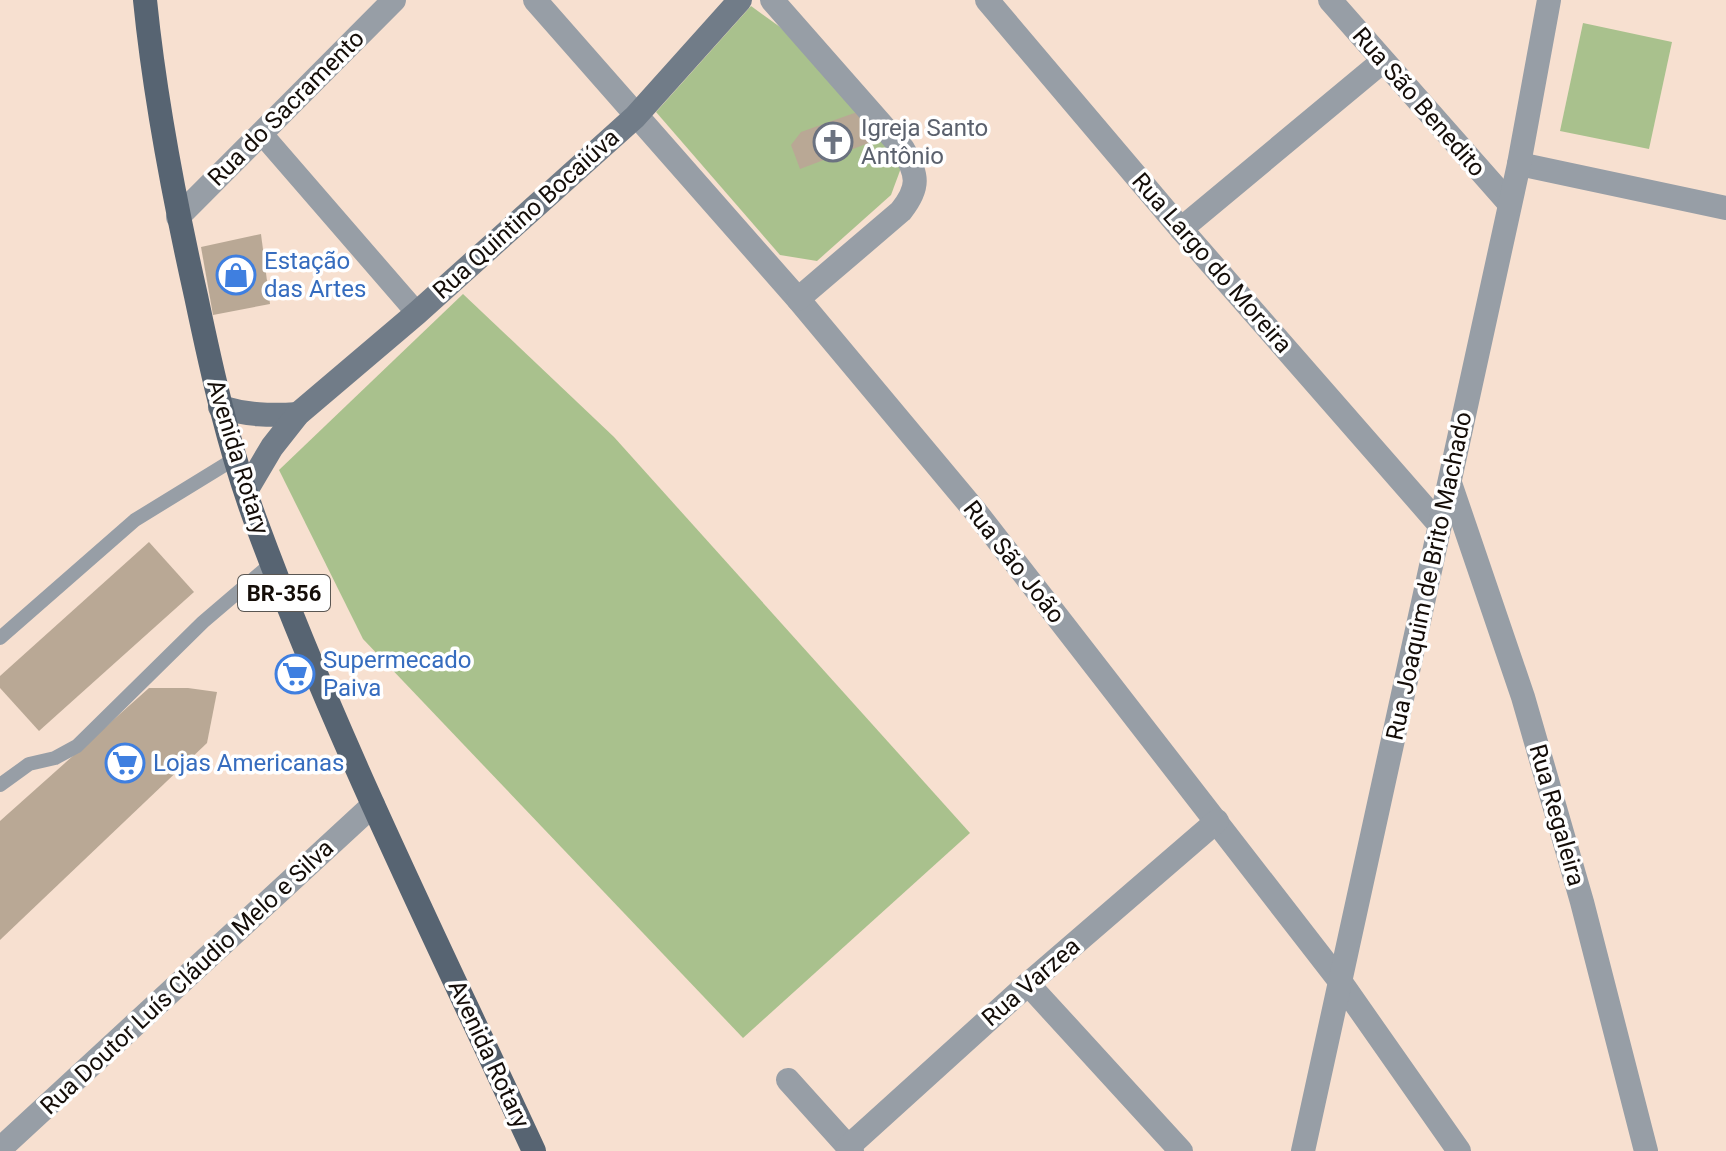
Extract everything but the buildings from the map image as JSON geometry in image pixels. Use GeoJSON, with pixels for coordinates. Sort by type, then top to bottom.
{"type":"FeatureCollection","features":[{"type":"Feature","properties":{"kind":"main road","name":"Avenida Rotary"},"geometry":{"type":"LineString","coordinates":[[145,0],[152,71],[178,217],[220,407],[246,491],[272,563],[373,805],[534,1151]]}},
{"type":"Feature","properties":{"kind":"main road","name":"Rua Quintino Bocaiúva"},"geometry":{"type":"LineString","coordinates":[[246,491],[272,447],[298,414],[417,313],[635,117],[740,0]]}},
{"type":"Feature","properties":{"kind":"main road"},"geometry":{"type":"LineString","coordinates":[[220,407],[245,414],[298,414]]}},
{"type":"Feature","properties":{"kind":"street","name":"Rua do Sacramento"},"geometry":{"type":"LineString","coordinates":[[178,217],[394,0]]}},
{"type":"Feature","properties":{"kind":"street","name":"Rua São João"},"geometry":{"type":"LineString","coordinates":[[535,0],[798,299],[976,512],[1342,984],[1459,1151]]}},
{"type":"Feature","properties":{"kind":"street"},"geometry":{"type":"LineString","coordinates":[[772,0],[903,149],[914,167],[916,183],[912,197],[901,211],[798,299]]}},
{"type":"Feature","properties":{"kind":"street","name":"Rua Largo do Moreira"},"geometry":{"type":"LineString","coordinates":[[987,0],[1181,229],[1439,524]]}},
{"type":"Feature","properties":{"kind":"street","name":"Rua São Benedito"},"geometry":{"type":"LineString","coordinates":[[1330,0],[1509,203]]}},
{"type":"Feature","properties":{"kind":"street","name":"Rua Joaquim de Brito Machado"},"geometry":{"type":"LineString","coordinates":[[1303,1151],[1519,164],[1549,0]]}},
{"type":"Feature","properties":{"kind":"street"},"geometry":{"type":"LineString","coordinates":[[1181,229],[1383,61]]}},
{"type":"Feature","properties":{"kind":"street"},"geometry":{"type":"LineString","coordinates":[[261,133],[417,313]]}},
{"type":"Feature","properties":{"kind":"street"},"geometry":{"type":"LineString","coordinates":[[1519,164],[1726,208]]}},
{"type":"Feature","properties":{"kind":"street","name":"Rua Regaleira"},"geometry":{"type":"LineString","coordinates":[[1450,483],[1523,697],[1582,902],[1646,1151]]}},
{"type":"Feature","properties":{"kind":"street","name":"Rua Doutor Luís Cláudio Melo e Silva"},"geometry":{"type":"LineString","coordinates":[[0,1149],[373,805]]}},
{"type":"Feature","properties":{"kind":"street","name":"Rua Varzea"},"geometry":{"type":"LineString","coordinates":[[850,1149],[1028,984],[1217,821]]}},
{"type":"Feature","properties":{"kind":"street"},"geometry":{"type":"LineString","coordinates":[[1028,984],[1181,1151]]}},
{"type":"Feature","properties":{"kind":"street"},"geometry":{"type":"LineString","coordinates":[[788,1080],[850,1149]]}},
{"type":"Feature","properties":{"kind":"lane"},"geometry":{"type":"LineString","coordinates":[[0,638],[135,520],[236,458]]}},
{"type":"Feature","properties":{"kind":"lane"},"geometry":{"type":"LineString","coordinates":[[0,785],[29,764],[55,758],[77,746],[203,622],[272,563]]}},
{"type":"Feature","properties":{"kind":"green space"},"geometry":{"type":"Polygon","coordinates":[[[751,6],[780,27],[877,129],[901,168],[891,195],[817,261],[780,255],[656,112],[751,6]]]}},
{"type":"Feature","properties":{"kind":"green space"},"geometry":{"type":"Polygon","coordinates":[[[1583,23],[1672,42],[1649,149],[1560,131],[1583,23]]]}},
{"type":"Feature","properties":{"kind":"green space"},"geometry":{"type":"Polygon","coordinates":[[[463,294],[614,437],[970,833],[743,1038],[363,639],[279,470],[463,294]]]}},
{"type":"Feature","properties":{"kind":"place","name":"Igreja Santo Antônio"},"geometry":{"type":"Point","coordinates":[833,142]}},
{"type":"Feature","properties":{"kind":"place","name":"Estação das Artes"},"geometry":{"type":"Point","coordinates":[236,275]}},
{"type":"Feature","properties":{"kind":"place","name":"Supermecado Paiva"},"geometry":{"type":"Point","coordinates":[295,674]}},
{"type":"Feature","properties":{"kind":"place","name":"Lojas Americanas"},"geometry":{"type":"Point","coordinates":[125,763]}}]}
